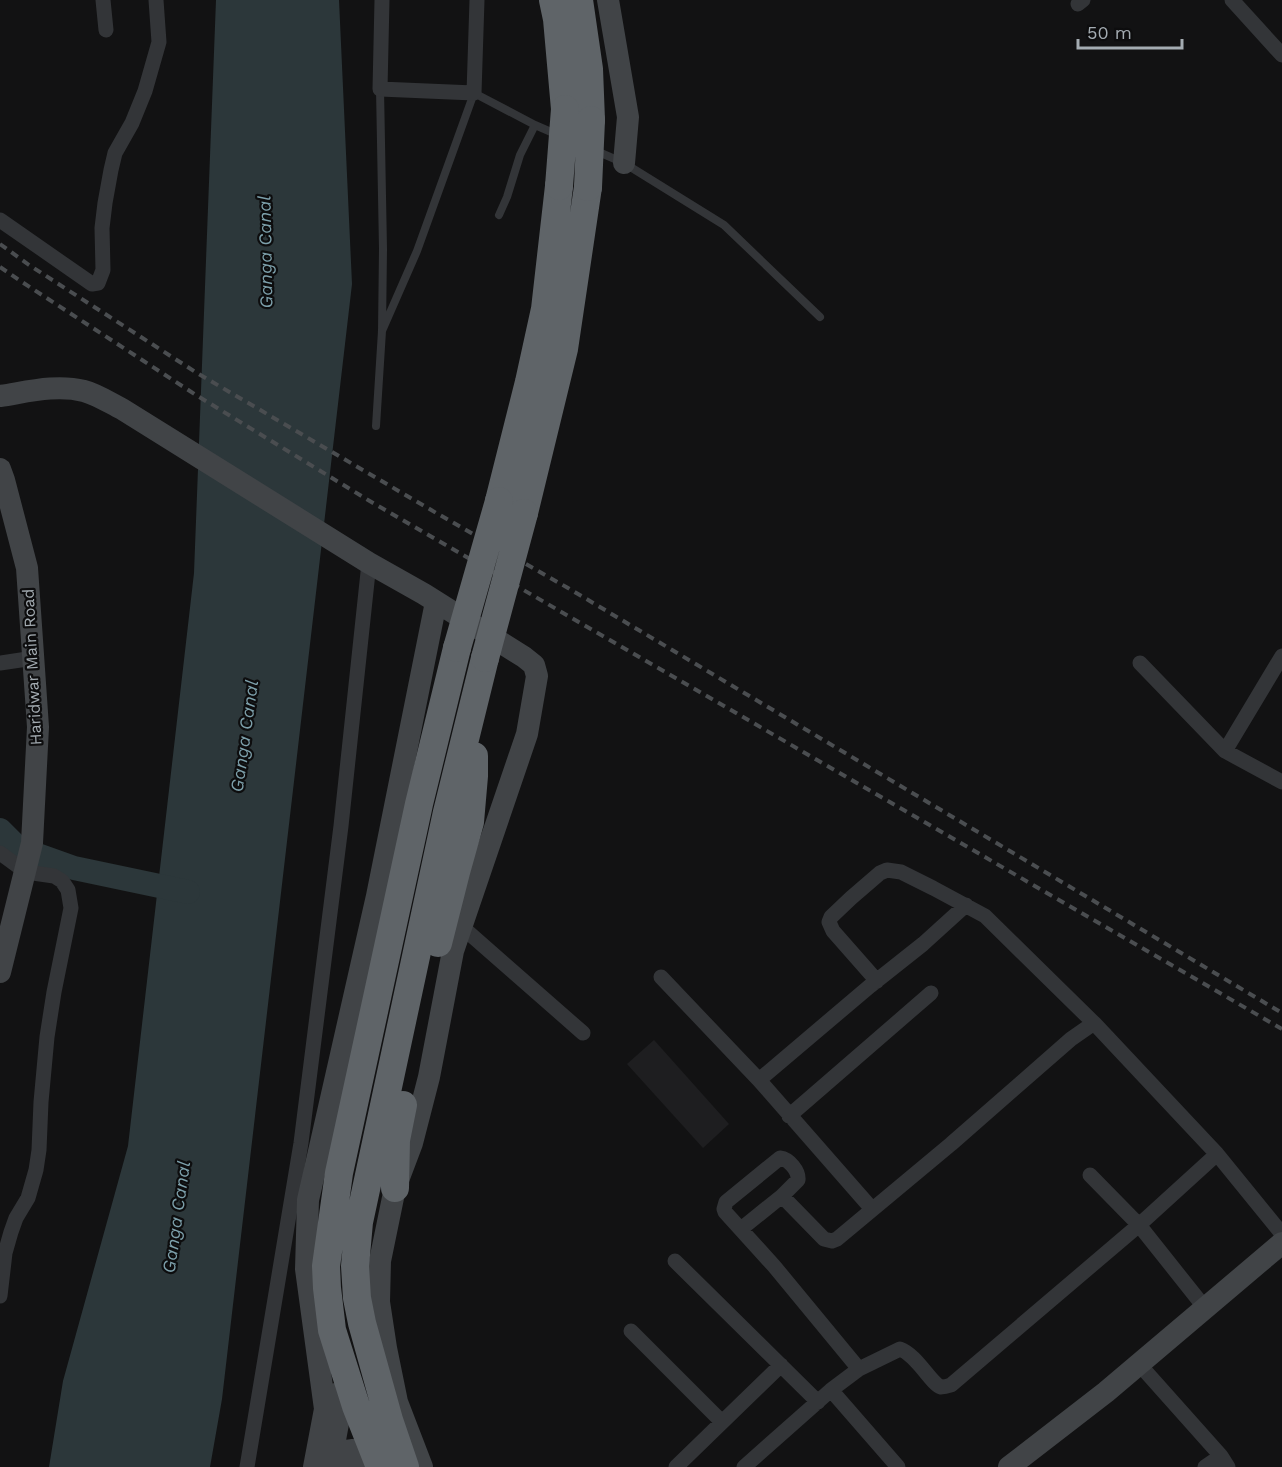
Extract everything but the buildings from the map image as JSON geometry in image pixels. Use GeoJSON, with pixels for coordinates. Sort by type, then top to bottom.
{"type":"FeatureCollection","features":[{"type":"Feature","properties":{"kind":"highway"},"geometry":{"type":"LineString","coordinates":[[405,1467],[389,1420],[357,1298],[356,1266],[359,1222],[447,812],[564,349],[588,186],[553,0]]}},
{"type":"Feature","properties":{"kind":"highway"},"geometry":{"type":"LineString","coordinates":[[380,1467],[356,1406],[333,1330],[326,1266],[339,1173],[419,804],[457,648],[499,501],[545,309],[559,186],[579,129],[589,69],[579,0]]}},
{"type":"Feature","properties":{"kind":"highway"},"geometry":{"type":"LineString","coordinates":[[395,1188],[396,1140],[421,1017],[470,822],[474,776],[472,709]]}},
{"type":"Feature","properties":{"kind":"street"},"geometry":{"type":"LineString","coordinates":[[103,0],[106,30]]}},
{"type":"Feature","properties":{"kind":"street"},"geometry":{"type":"LineString","coordinates":[[0,220],[92,284],[98,283],[103,270],[102,228],[115,153],[132,123],[145,91],[159,42],[156,0]]}},
{"type":"Feature","properties":{"kind":"street"},"geometry":{"type":"LineString","coordinates":[[382,0],[380,89],[474,93],[477,0]]}},
{"type":"Feature","properties":{"kind":"street"},"geometry":{"type":"LineString","coordinates":[[608,0],[628,117],[624,163]]}},
{"type":"Feature","properties":{"kind":"street"},"geometry":{"type":"LineString","coordinates":[[1232,0],[1282,55]]}},
{"type":"Feature","properties":{"kind":"street"},"geometry":{"type":"LineString","coordinates":[[0,396],[48,389],[85,391],[122,409],[534,665],[537,676],[527,734],[453,951],[429,1077],[412,1143],[395,1188],[380,1261],[379,1302],[386,1348],[398,1402],[422,1467]]}},
{"type":"Feature","properties":{"kind":"street","name":"Haridwar Main Road"},"geometry":{"type":"LineString","coordinates":[[0,972],[28,860],[38,727],[27,568],[1,477]]}},
{"type":"Feature","properties":{"kind":"street"},"geometry":{"type":"LineString","coordinates":[[247,1467],[301,1143],[341,826],[363,559]]}},
{"type":"Feature","properties":{"kind":"street"},"geometry":{"type":"LineString","coordinates":[[329,1466],[325,1409],[306,1269],[308,1200],[377,896],[436,602]]}},
{"type":"Feature","properties":{"kind":"street"},"geometry":{"type":"LineString","coordinates":[[1225,750],[1282,656]]}},
{"type":"Feature","properties":{"kind":"street"},"geometry":{"type":"LineString","coordinates":[[0,663],[34,658]]}},
{"type":"Feature","properties":{"kind":"street"},"geometry":{"type":"LineString","coordinates":[[1140,663],[1225,750],[1282,782]]}},
{"type":"Feature","properties":{"kind":"street"},"geometry":{"type":"LineString","coordinates":[[0,853],[28,860],[62,881],[68,890],[71,908],[47,1037],[36,1170],[28,1198],[16,1218],[3,1253],[0,1296]]}},
{"type":"Feature","properties":{"kind":"street"},"geometry":{"type":"LineString","coordinates":[[877,981],[829,926],[829,922],[831,917],[858,891],[880,873],[887,870],[900,872],[985,916],[1094,1023],[1217,1154],[1282,1234]]}},
{"type":"Feature","properties":{"kind":"street"},"geometry":{"type":"LineString","coordinates":[[759,1080],[923,944],[966,905]]}},
{"type":"Feature","properties":{"kind":"street"},"geometry":{"type":"LineString","coordinates":[[461,926],[583,1033]]}},
{"type":"Feature","properties":{"kind":"street"},"geometry":{"type":"LineString","coordinates":[[661,977],[759,1080],[872,1209]]}},
{"type":"Feature","properties":{"kind":"street"},"geometry":{"type":"LineString","coordinates":[[789,1116],[931,993]]}},
{"type":"Feature","properties":{"kind":"street"},"geometry":{"type":"LineString","coordinates":[[782,1196],[824,1239],[832,1241],[837,1239],[951,1144],[1071,1039],[1094,1023]]}},
{"type":"Feature","properties":{"kind":"street"},"geometry":{"type":"LineString","coordinates":[[744,1467],[831,1390],[859,1369],[895,1351],[903,1350],[914,1358],[938,1385],[945,1387],[951,1385],[1139,1225],[1217,1154]]}},
{"type":"Feature","properties":{"kind":"street"},"geometry":{"type":"LineString","coordinates":[[741,1229],[798,1180],[799,1174],[785,1158],[780,1158],[724,1204],[725,1212],[774,1266],[859,1369]]}},
{"type":"Feature","properties":{"kind":"street"},"geometry":{"type":"LineString","coordinates":[[1090,1175],[1139,1225],[1205,1308]]}},
{"type":"Feature","properties":{"kind":"street"},"geometry":{"type":"LineString","coordinates":[[1009,1467],[1106,1392],[1282,1243]]}},
{"type":"Feature","properties":{"kind":"street"},"geometry":{"type":"LineString","coordinates":[[675,1261],[818,1402]]}},
{"type":"Feature","properties":{"kind":"street"},"geometry":{"type":"LineString","coordinates":[[329,1466],[339,1418],[333,1364],[333,1330]]}},
{"type":"Feature","properties":{"kind":"street"},"geometry":{"type":"LineString","coordinates":[[631,1331],[722,1422]]}},
{"type":"Feature","properties":{"kind":"street"},"geometry":{"type":"LineString","coordinates":[[1139,1364],[1224,1461],[1205,1467]]}},
{"type":"Feature","properties":{"kind":"street"},"geometry":{"type":"LineString","coordinates":[[676,1467],[781,1365]]}},
{"type":"Feature","properties":{"kind":"street"},"geometry":{"type":"LineString","coordinates":[[831,1390],[898,1467]]}},
{"type":"Feature","properties":{"kind":"street"},"geometry":{"type":"LineString","coordinates":[[329,1466],[346,1451],[353,1450],[361,1467]]}},
{"type":"Feature","properties":{"kind":"lane"},"geometry":{"type":"LineString","coordinates":[[376,426],[382,331],[383,249],[380,89]]}},
{"type":"Feature","properties":{"kind":"lane"},"geometry":{"type":"LineString","coordinates":[[382,331],[417,251],[474,93],[535,125],[579,129],[624,163],[724,225],[820,317]]}},
{"type":"Feature","properties":{"kind":"lane"},"geometry":{"type":"LineString","coordinates":[[499,215],[520,155],[535,125]]}},
{"type":"Feature","properties":{"kind":"shaded area"},"geometry":{"type":"Polygon","coordinates":[[[654,1040],[729,1124],[703,1148],[627,1064],[654,1040]]]}},
{"type":"Feature","properties":{"kind":"water","name":"Ganga Canal"},"geometry":{"type":"Polygon","coordinates":[[[216,0],[339,0],[352,284],[222,1399],[210,1467],[49,1467],[63,1381],[128,1146],[194,573],[216,0]]]}},
{"type":"Feature","properties":{"kind":"waterway"},"geometry":{"type":"LineString","coordinates":[[0,830],[18,848],[74,868],[188,892]]}},
{"type":"Feature","properties":{"kind":"railway"},"geometry":{"type":"LineString","coordinates":[[0,244],[197,373],[568,588],[1282,1013]]}},
{"type":"Feature","properties":{"kind":"railway"},"geometry":{"type":"LineString","coordinates":[[0,267],[196,395],[368,500],[1282,1029]]}}]}
